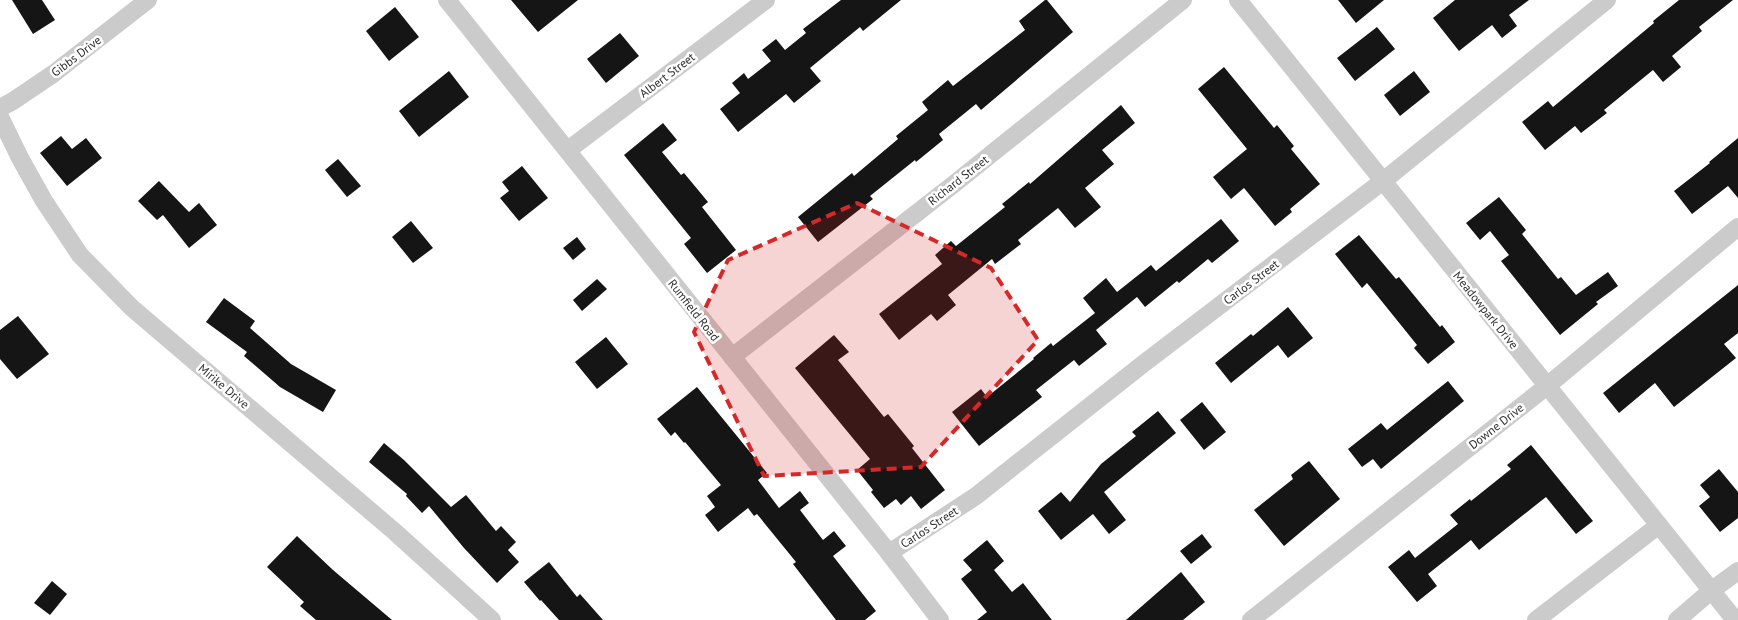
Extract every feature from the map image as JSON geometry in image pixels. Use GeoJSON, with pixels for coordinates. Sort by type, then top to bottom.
{"type":"FeatureCollection","features":[{"type":"Feature","properties":{"kind":"street","name":"Gibbs Drive"},"geometry":{"type":"LineString","coordinates":[[0,108],[53,74],[148,0]]}},
{"type":"Feature","properties":{"kind":"street","name":"Rumfield Road"},"geometry":{"type":"LineString","coordinates":[[447,0],[889,553],[940,620]]}},
{"type":"Feature","properties":{"kind":"street","name":"Albert Street"},"geometry":{"type":"LineString","coordinates":[[568,150],[766,0]]}},
{"type":"Feature","properties":{"kind":"street","name":"Richard Street"},"geometry":{"type":"LineString","coordinates":[[732,357],[954,184],[1183,0]]}},
{"type":"Feature","properties":{"kind":"street","name":"Meadowpark Drive"},"geometry":{"type":"LineString","coordinates":[[1238,0],[1735,620]]}},
{"type":"Feature","properties":{"kind":"street","name":"Carlos Street"},"geometry":{"type":"LineString","coordinates":[[889,553],[976,496],[1143,364],[1383,181],[1606,0]]}},
{"type":"Feature","properties":{"kind":"street","name":"Mirike Drive"},"geometry":{"type":"LineString","coordinates":[[0,117],[44,201],[80,255],[132,308],[395,532],[492,620]]}},
{"type":"Feature","properties":{"kind":"street","name":"Downe Drive"},"geometry":{"type":"LineString","coordinates":[[1250,620],[1547,386],[1738,227]]}},
{"type":"Feature","properties":{"kind":"street"},"geometry":{"type":"LineString","coordinates":[[1536,620],[1659,525]]}},
{"type":"Feature","properties":{"kind":"street"},"geometry":{"type":"LineString","coordinates":[[1677,620],[1738,571]]}},
{"type":"Feature","properties":{"kind":"highlighted area"},"geometry":{"type":"Polygon","coordinates":[[[857,203],[991,268],[1038,340],[921,467],[764,476],[694,332],[728,260],[857,203]]]}},
{"type":"Feature","properties":{"kind":"building"},"geometry":{"type":"Polygon","coordinates":[[[12,0],[42,0],[55,20],[33,34],[12,0]]]}},
{"type":"Feature","properties":{"kind":"building"},"geometry":{"type":"Polygon","coordinates":[[[511,0],[578,0],[538,32],[511,0]]]}},
{"type":"Feature","properties":{"kind":"building"},"geometry":{"type":"Polygon","coordinates":[[[841,0],[901,0],[863,31],[860,27],[810,68],[821,81],[794,103],[786,94],[738,132],[720,109],[740,93],[732,83],[744,73],[748,79],[771,61],[762,50],[776,39],[785,50],[806,33],[803,29],[841,0]]]}},
{"type":"Feature","properties":{"kind":"building"},"geometry":{"type":"Polygon","coordinates":[[[1047,0],[1073,32],[981,110],[976,104],[939,134],[943,140],[870,196],[873,199],[818,242],[798,217],[852,173],[854,176],[898,139],[896,136],[928,110],[922,102],[948,80],[953,86],[1025,30],[1019,21],[1047,0]]]}},
{"type":"Feature","properties":{"kind":"building"},"geometry":{"type":"Polygon","coordinates":[[[1338,0],[1384,0],[1356,23],[1338,0]]]}},
{"type":"Feature","properties":{"kind":"building"},"geometry":{"type":"Polygon","coordinates":[[[1455,0],[1529,0],[1509,15],[1517,26],[1502,38],[1492,25],[1459,51],[1433,18],[1455,0]]]}},
{"type":"Feature","properties":{"kind":"building"},"geometry":{"type":"Polygon","coordinates":[[[1679,0],[1733,0],[1699,27],[1702,31],[1672,56],[1681,67],[1663,82],[1653,70],[1604,110],[1607,113],[1581,133],[1575,126],[1545,150],[1522,122],[1548,101],[1553,107],[1679,0]]]}},
{"type":"Feature","properties":{"kind":"building"},"geometry":{"type":"Polygon","coordinates":[[[395,7],[419,37],[389,61],[366,31],[395,7]]]}},
{"type":"Feature","properties":{"kind":"building"},"geometry":{"type":"Polygon","coordinates":[[[1377,27],[1395,49],[1355,81],[1337,58],[1377,27]]]}},
{"type":"Feature","properties":{"kind":"building"},"geometry":{"type":"Polygon","coordinates":[[[620,33],[639,56],[606,83],[587,59],[620,33]]]}},
{"type":"Feature","properties":{"kind":"building"},"geometry":{"type":"Polygon","coordinates":[[[1224,67],[1274,128],[1277,125],[1294,146],[1291,149],[1320,184],[1290,209],[1292,212],[1275,226],[1244,188],[1231,199],[1213,177],[1247,149],[1198,89],[1224,67]]]}},
{"type":"Feature","properties":{"kind":"building"},"geometry":{"type":"Polygon","coordinates":[[[449,71],[469,97],[419,137],[399,111],[449,71]]]}},
{"type":"Feature","properties":{"kind":"building"},"geometry":{"type":"Polygon","coordinates":[[[1414,71],[1430,92],[1400,116],[1384,95],[1414,71]]]}},
{"type":"Feature","properties":{"kind":"building"},"geometry":{"type":"Polygon","coordinates":[[[1121,105],[1135,123],[1102,150],[1114,164],[1085,188],[1101,207],[1075,228],[1058,208],[1018,240],[1021,244],[995,264],[992,259],[948,295],[956,305],[937,321],[931,314],[899,340],[879,314],[942,264],[935,255],[951,241],[956,246],[1005,207],[1002,204],[1029,182],[1030,184],[1121,105]]]}},
{"type":"Feature","properties":{"kind":"building"},"geometry":{"type":"Polygon","coordinates":[[[663,123],[677,140],[662,152],[681,175],[684,173],[708,202],[702,207],[736,250],[707,273],[684,244],[691,238],[624,155],[663,123]]]}},
{"type":"Feature","properties":{"kind":"building"},"geometry":{"type":"Polygon","coordinates":[[[61,136],[72,149],[86,138],[102,158],[67,186],[40,153],[61,136]]]}},
{"type":"Feature","properties":{"kind":"building"},"geometry":{"type":"Polygon","coordinates":[[[1738,138],[1738,198],[1728,186],[1692,214],[1674,191],[1738,138]]]}},
{"type":"Feature","properties":{"kind":"building"},"geometry":{"type":"Polygon","coordinates":[[[338,159],[361,186],[347,197],[325,170],[338,159]]]}},
{"type":"Feature","properties":{"kind":"building"},"geometry":{"type":"Polygon","coordinates":[[[522,166],[548,198],[519,221],[500,198],[509,191],[502,182],[522,166]]]}},
{"type":"Feature","properties":{"kind":"building"},"geometry":{"type":"Polygon","coordinates":[[[159,181],[189,212],[199,203],[217,225],[189,248],[163,215],[157,220],[138,201],[159,181]]]}},
{"type":"Feature","properties":{"kind":"building"},"geometry":{"type":"Polygon","coordinates":[[[1499,197],[1526,230],[1522,234],[1558,279],[1561,277],[1576,295],[1608,272],[1618,286],[1596,302],[1598,304],[1560,335],[1501,261],[1509,255],[1490,231],[1480,240],[1466,223],[1499,197]]]}},
{"type":"Feature","properties":{"kind":"building"},"geometry":{"type":"Polygon","coordinates":[[[1221,219],[1239,241],[1212,263],[1208,259],[1179,283],[1177,281],[1145,307],[1137,297],[1096,330],[1107,344],[1079,366],[1074,360],[1036,390],[1042,397],[979,446],[952,412],[981,389],[987,397],[1051,343],[1053,346],[1095,313],[1083,298],[1106,278],[1117,292],[1151,265],[1156,271],[1221,219]]]}},
{"type":"Feature","properties":{"kind":"building"},"geometry":{"type":"Polygon","coordinates":[[[411,221],[433,248],[413,263],[392,237],[411,221]]]}},
{"type":"Feature","properties":{"kind":"building"},"geometry":{"type":"Polygon","coordinates":[[[1359,235],[1396,279],[1399,277],[1440,327],[1442,325],[1455,342],[1428,364],[1414,348],[1417,345],[1367,283],[1362,288],[1335,254],[1359,235]]]}},
{"type":"Feature","properties":{"kind":"building"},"geometry":{"type":"Polygon","coordinates":[[[577,237],[586,249],[573,260],[563,248],[577,237]]]}},
{"type":"Feature","properties":{"kind":"building"},"geometry":{"type":"Polygon","coordinates":[[[597,279],[607,289],[582,311],[573,300],[597,279]]]}},
{"type":"Feature","properties":{"kind":"building"},"geometry":{"type":"Polygon","coordinates":[[[1738,285],[1738,333],[1724,344],[1736,358],[1674,407],[1655,383],[1619,413],[1603,393],[1738,285]]]}},
{"type":"Feature","properties":{"kind":"building"},"geometry":{"type":"Polygon","coordinates":[[[224,298],[255,321],[250,328],[291,364],[336,390],[323,412],[280,387],[244,356],[247,352],[206,322],[224,298]]]}},
{"type":"Feature","properties":{"kind":"building"},"geometry":{"type":"Polygon","coordinates":[[[1288,307],[1313,338],[1288,358],[1278,345],[1231,383],[1215,363],[1251,334],[1253,336],[1288,307]]]}},
{"type":"Feature","properties":{"kind":"building"},"geometry":{"type":"Polygon","coordinates":[[[18,316],[49,354],[17,379],[0,359],[0,330],[18,316]]]}},
{"type":"Feature","properties":{"kind":"building"},"geometry":{"type":"Polygon","coordinates":[[[834,335],[849,352],[838,360],[884,417],[888,414],[914,446],[912,448],[945,490],[921,509],[911,496],[901,505],[896,499],[884,508],[857,470],[870,459],[795,368],[834,335]]]}},
{"type":"Feature","properties":{"kind":"building"},"geometry":{"type":"Polygon","coordinates":[[[606,337],[628,364],[597,389],[575,362],[606,337]]]}},
{"type":"Feature","properties":{"kind":"building"},"geometry":{"type":"Polygon","coordinates":[[[1448,381],[1464,401],[1381,469],[1373,459],[1362,467],[1348,449],[1381,423],[1387,430],[1448,381]]]}},
{"type":"Feature","properties":{"kind":"building"},"geometry":{"type":"Polygon","coordinates":[[[697,387],[767,473],[758,480],[779,508],[800,491],[809,503],[800,510],[823,540],[834,531],[846,546],[833,556],[876,611],[865,620],[836,620],[793,564],[796,562],[757,514],[754,516],[748,508],[718,532],[705,515],[715,507],[707,496],[721,485],[685,442],[675,432],[671,436],[657,419],[697,387]]]}},
{"type":"Feature","properties":{"kind":"building"},"geometry":{"type":"Polygon","coordinates":[[[1202,402],[1226,432],[1204,450],[1180,420],[1202,402]]]}},
{"type":"Feature","properties":{"kind":"building"},"geometry":{"type":"Polygon","coordinates":[[[1158,411],[1176,433],[1104,492],[1126,520],[1109,534],[1093,514],[1061,540],[1038,511],[1061,492],[1070,502],[1101,464],[1136,436],[1132,432],[1158,411]]]}},
{"type":"Feature","properties":{"kind":"building"},"geometry":{"type":"Polygon","coordinates":[[[384,443],[404,460],[451,507],[466,495],[496,531],[501,526],[516,542],[508,550],[519,562],[497,583],[464,548],[429,506],[422,513],[406,496],[407,494],[369,462],[384,443]]]}},
{"type":"Feature","properties":{"kind":"building"},"geometry":{"type":"Polygon","coordinates":[[[1531,445],[1593,521],[1576,534],[1546,497],[1479,550],[1471,540],[1428,574],[1437,586],[1417,602],[1388,567],[1409,550],[1415,558],[1458,524],[1450,515],[1511,469],[1507,465],[1531,445]]]}},
{"type":"Feature","properties":{"kind":"building"},"geometry":{"type":"Polygon","coordinates":[[[1309,461],[1340,499],[1284,546],[1254,510],[1293,479],[1291,475],[1309,461]]]}},
{"type":"Feature","properties":{"kind":"building"},"geometry":{"type":"Polygon","coordinates":[[[1719,469],[1738,492],[1738,518],[1720,532],[1699,506],[1710,497],[1700,485],[1719,469]]]}},
{"type":"Feature","properties":{"kind":"building"},"geometry":{"type":"Polygon","coordinates":[[[1202,534],[1212,547],[1191,564],[1180,551],[1202,534]]]}},
{"type":"Feature","properties":{"kind":"building"},"geometry":{"type":"Polygon","coordinates":[[[297,536],[333,570],[392,620],[316,620],[300,606],[304,602],[267,567],[297,536]]]}},
{"type":"Feature","properties":{"kind":"building"},"geometry":{"type":"Polygon","coordinates":[[[987,540],[1004,561],[994,570],[1012,592],[1023,583],[1052,620],[977,620],[987,612],[961,579],[972,570],[963,560],[987,540]]]}},
{"type":"Feature","properties":{"kind":"building"},"geometry":{"type":"Polygon","coordinates":[[[549,562],[577,597],[580,594],[603,620],[559,620],[540,601],[524,582],[549,562]]]}},
{"type":"Feature","properties":{"kind":"building"},"geometry":{"type":"Polygon","coordinates":[[[1181,572],[1205,602],[1183,620],[1126,620],[1181,572]]]}},
{"type":"Feature","properties":{"kind":"building"},"geometry":{"type":"Polygon","coordinates":[[[52,581],[67,594],[50,615],[34,603],[52,581]]]}}]}
